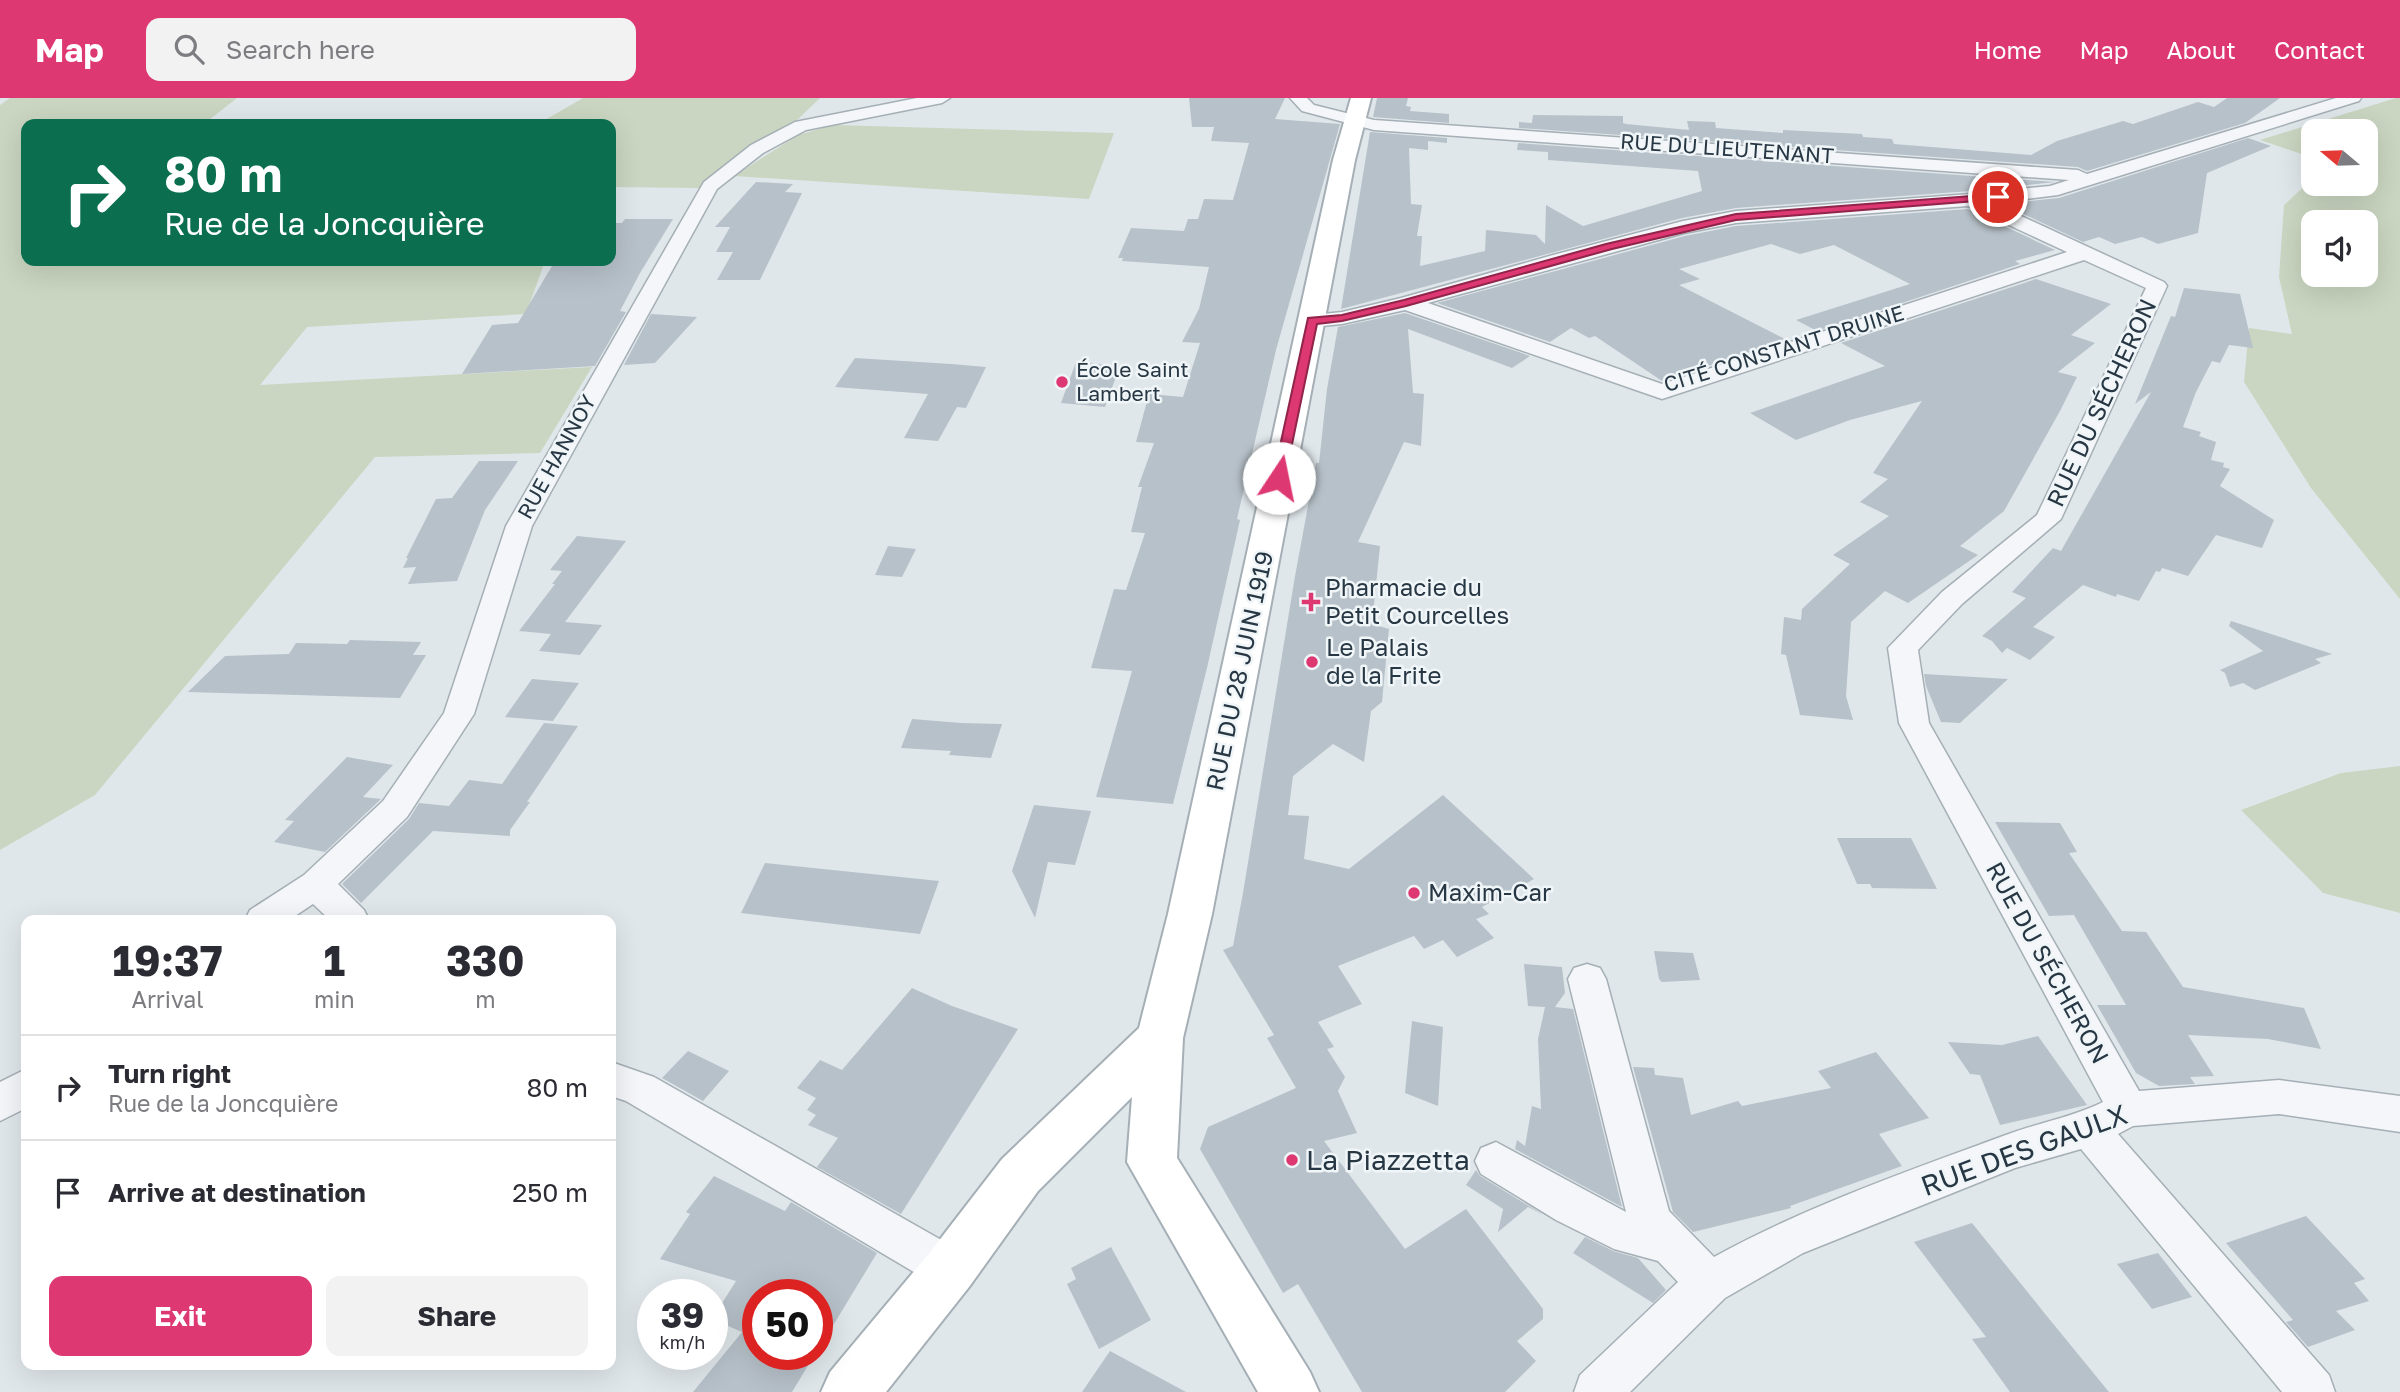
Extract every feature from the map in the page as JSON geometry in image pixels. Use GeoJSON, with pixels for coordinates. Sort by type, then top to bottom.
{"type":"FeatureCollection","features":[{"type":"Feature","properties":{"kind":"main road","name":"RUE DU 28 JUIN 1919"},"geometry":{"type":"LineString","coordinates":[[1290,1392],[1152,1162],[1160,1038],[1190,914],[1344,160],[1358,109]]}},
{"type":"Feature","properties":{"kind":"main road"},"geometry":{"type":"LineString","coordinates":[[850,1392],[950,1269],[1020,1175],[1160,1038]]}},
{"type":"Feature","properties":{"kind":"street","name":"RUE HANNOY"},"geometry":{"type":"LineString","coordinates":[[270,915],[316,884],[395,808],[459,714],[519,526],[710,186],[757,149],[801,126],[942,98]]}},
{"type":"Feature","properties":{"kind":"street","name":"RUE DU LIEUTENANT"},"geometry":{"type":"LineString","coordinates":[[1298,98],[1308,108],[1358,109],[1388,126],[2034,171],[2100,178]]}},
{"type":"Feature","properties":{"kind":"street"},"geometry":{"type":"LineString","coordinates":[[1312,321],[1342,318],[1406,303],[1597,250],[1736,217],[1971,200],[2052,191],[2100,178],[2313,105],[2353,98]]}},
{"type":"Feature","properties":{"kind":"street","name":"RUE DU SÉCHERON"},"geometry":{"type":"LineString","coordinates":[[1971,200],[2158,286],[2048,519],[1952,598],[1903,648],[1914,723],[2128,1109]]}},
{"type":"Feature","properties":{"kind":"street","name":"CITÉ CONSTANT DRUINE"},"geometry":{"type":"LineString","coordinates":[[1406,303],[1662,392],[2084,253]]}},
{"type":"Feature","properties":{"kind":"street"},"geometry":{"type":"LineString","coordinates":[[316,884],[346,915]]}},
{"type":"Feature","properties":{"kind":"street"},"geometry":{"type":"LineString","coordinates":[[1587,979],[1650,1222],[1709,1283]]}},
{"type":"Feature","properties":{"kind":"street"},"geometry":{"type":"LineString","coordinates":[[616,1081],[640,1089],[950,1269]]}},
{"type":"Feature","properties":{"kind":"street"},"geometry":{"type":"LineString","coordinates":[[0,1104],[21,1089]]}},
{"type":"Feature","properties":{"kind":"street","name":"RUE DES GAULX"},"geometry":{"type":"LineString","coordinates":[[1604,1389],[1709,1283],[1788,1239],[2011,1151],[2089,1129],[2128,1109],[2279,1097],[2400,1114]]}},
{"type":"Feature","properties":{"kind":"street"},"geometry":{"type":"LineString","coordinates":[[2089,1129],[2312,1392]]}},
{"type":"Feature","properties":{"kind":"street"},"geometry":{"type":"LineString","coordinates":[[1496,1161],[1571,1206],[1629,1235],[1670,1243]]}},
{"type":"Feature","properties":{"kind":"green space"},"geometry":{"type":"Polygon","coordinates":[[[10,98],[237,98],[210,119],[21,119],[21,266],[543,266],[526,314],[307,327],[260,385],[592,367],[540,453],[375,457],[95,795],[0,850],[0,105],[10,98]]]}},
{"type":"Feature","properties":{"kind":"green space"},"geometry":{"type":"Polygon","coordinates":[[[583,98],[820,98],[794,123],[699,188],[616,187],[616,119],[547,119],[583,98]]]}},
{"type":"Feature","properties":{"kind":"green space"},"geometry":{"type":"Polygon","coordinates":[[[2400,98],[2400,599],[2311,488],[2244,382],[2249,328],[2292,334],[2279,277],[2284,205],[2301,189],[2301,196],[2378,196],[2378,119],[2328,119],[2400,98]]]}},
{"type":"Feature","properties":{"kind":"green space"},"geometry":{"type":"Polygon","coordinates":[[[833,125],[1114,133],[1089,199],[734,176],[798,135],[833,125]]]}},
{"type":"Feature","properties":{"kind":"green space"},"geometry":{"type":"Polygon","coordinates":[[[2301,127],[2301,154],[2260,140],[2301,127]]]}},
{"type":"Feature","properties":{"kind":"green space"},"geometry":{"type":"Polygon","coordinates":[[[2400,766],[2400,913],[2323,893],[2241,810],[2341,773],[2400,766]]]}},
{"type":"Feature","properties":{"kind":"building"},"geometry":{"type":"Polygon","coordinates":[[[1189,98],[1285,98],[1275,119],[1340,124],[1276,350],[1237,519],[1240,520],[1207,668],[1173,804],[1096,797],[1132,671],[1091,668],[1114,589],[1126,590],[1145,533],[1131,532],[1142,487],[1138,487],[1154,443],[1136,442],[1149,394],[1183,397],[1200,343],[1182,342],[1199,309],[1209,267],[1122,261],[1123,258],[1118,258],[1131,228],[1184,231],[1188,219],[1198,219],[1204,199],[1233,200],[1249,143],[1211,141],[1214,127],[1192,127],[1189,98]]]}},
{"type":"Feature","properties":{"kind":"building"},"geometry":{"type":"Polygon","coordinates":[[[1377,98],[1408,98],[1406,106],[1411,107],[1410,111],[1449,114],[1449,123],[1373,117],[1377,98]]]}},
{"type":"Feature","properties":{"kind":"building"},"geometry":{"type":"Polygon","coordinates":[[[2227,98],[2280,98],[2245,123],[2087,171],[2078,167],[1519,128],[1519,122],[1532,123],[1533,115],[1623,116],[1623,123],[1626,124],[1689,130],[1687,121],[1715,122],[1716,128],[1783,133],[1783,130],[1862,134],[1863,137],[1892,139],[1894,144],[2031,155],[2057,141],[2123,121],[2133,124],[2198,102],[2214,107],[2227,98]]]}},
{"type":"Feature","properties":{"kind":"building"},"geometry":{"type":"Polygon","coordinates":[[[1370,132],[1447,138],[1447,143],[1428,141],[1428,150],[1409,148],[1411,204],[1422,205],[1417,236],[1422,236],[1420,266],[1485,251],[1486,230],[1536,235],[1545,244],[1546,205],[1583,226],[1702,191],[1698,171],[1548,160],[1548,152],[1517,150],[1518,143],[2055,182],[1971,191],[1736,208],[1682,218],[1341,309],[1370,132]]]}},
{"type":"Feature","properties":{"kind":"building"},"geometry":{"type":"Polygon","coordinates":[[[2248,138],[2271,146],[2207,173],[2198,233],[2158,244],[2142,237],[2115,244],[2099,237],[2083,242],[2002,204],[2059,198],[2248,138]]]}},
{"type":"Feature","properties":{"kind":"building"},"geometry":{"type":"Polygon","coordinates":[[[756,182],[793,184],[785,192],[802,193],[760,280],[717,280],[733,252],[716,252],[730,227],[715,227],[756,182]]]}},
{"type":"Feature","properties":{"kind":"building"},"geometry":{"type":"Polygon","coordinates":[[[1968,209],[2055,250],[2015,261],[2020,264],[1817,331],[1796,320],[1910,284],[1834,245],[1800,254],[1771,244],[1679,269],[1700,279],[1679,285],[1787,340],[1662,381],[1595,336],[1589,338],[1571,328],[1550,342],[1437,303],[1685,236],[1736,226],[1968,209]]]}},
{"type":"Feature","properties":{"kind":"building"},"geometry":{"type":"Polygon","coordinates":[[[625,219],[673,219],[640,273],[620,311],[626,312],[595,366],[462,374],[492,325],[518,323],[552,266],[616,266],[616,223],[622,223],[625,219]]]}},
{"type":"Feature","properties":{"kind":"building"},"geometry":{"type":"Polygon","coordinates":[[[2036,279],[2111,304],[2071,335],[2095,343],[2058,372],[2077,377],[2060,411],[2004,511],[1960,546],[1978,555],[1908,603],[1885,591],[1851,622],[1846,696],[1853,720],[1800,715],[1786,655],[1781,654],[1784,617],[1801,620],[1802,609],[1850,564],[1833,555],[1889,516],[1860,502],[1888,479],[1873,473],[1922,401],[1850,420],[1796,440],[1750,413],[1885,366],[1841,343],[2036,279]]]}},
{"type":"Feature","properties":{"kind":"building"},"geometry":{"type":"Polygon","coordinates":[[[2184,288],[2240,294],[2253,348],[2229,345],[2220,363],[2212,361],[2196,392],[2183,427],[2201,432],[2199,436],[2216,442],[2211,460],[2224,463],[2223,467],[2230,469],[2220,486],[2274,520],[2262,548],[2216,535],[2188,576],[2162,568],[2160,572],[2156,571],[2139,601],[2117,594],[2116,597],[2083,585],[2033,627],[2055,637],[2030,660],[2007,648],[2002,653],[1992,641],[1982,636],[2026,598],[2012,592],[2053,548],[2061,551],[2151,392],[2135,404],[2171,316],[2175,317],[2184,288]]]}},
{"type":"Feature","properties":{"kind":"building"},"geometry":{"type":"Polygon","coordinates":[[[1405,313],[1530,356],[1512,368],[1408,329],[1413,393],[1424,394],[1421,446],[1404,442],[1358,542],[1380,546],[1372,624],[1389,629],[1382,702],[1371,711],[1364,762],[1333,744],[1293,776],[1288,815],[1309,816],[1304,859],[1349,869],[1443,795],[1534,879],[1482,907],[1489,914],[1476,919],[1494,938],[1457,957],[1443,940],[1424,949],[1414,936],[1338,966],[1362,1004],[1318,1022],[1334,1047],[1327,1049],[1345,1077],[1338,1091],[1357,1133],[1324,1141],[1405,1249],[1466,1209],[1543,1309],[1543,1319],[1517,1341],[1536,1361],[1505,1392],[1362,1392],[1298,1284],[1283,1293],[1200,1149],[1208,1127],[1296,1088],[1267,1038],[1274,1035],[1223,950],[1233,946],[1243,893],[1295,576],[1316,463],[1319,463],[1327,389],[1338,327],[1405,313]]]}},
{"type":"Feature","properties":{"kind":"building"},"geometry":{"type":"Polygon","coordinates":[[[651,314],[697,317],[655,363],[624,365],[651,314]]]}},
{"type":"Feature","properties":{"kind":"building"},"geometry":{"type":"Polygon","coordinates":[[[855,358],[986,367],[966,408],[957,407],[938,441],[904,438],[928,394],[835,387],[855,358]]]}},
{"type":"Feature","properties":{"kind":"building"},"geometry":{"type":"Polygon","coordinates":[[[1076,362],[1120,366],[1105,407],[1061,403],[1076,362]]]}},
{"type":"Feature","properties":{"kind":"building"},"geometry":{"type":"Polygon","coordinates":[[[479,461],[518,461],[485,510],[457,581],[408,584],[416,567],[403,568],[406,558],[436,499],[452,498],[479,461]]]}},
{"type":"Feature","properties":{"kind":"building"},"geometry":{"type":"Polygon","coordinates":[[[577,536],[626,541],[565,622],[602,625],[580,655],[539,651],[551,634],[519,631],[555,584],[552,584],[562,571],[550,570],[577,536]]]}},
{"type":"Feature","properties":{"kind":"building"},"geometry":{"type":"Polygon","coordinates":[[[888,546],[916,549],[902,577],[875,575],[888,546]]]}},
{"type":"Feature","properties":{"kind":"building"},"geometry":{"type":"Polygon","coordinates":[[[2231,621],[2332,654],[2315,659],[2321,663],[2255,690],[2243,683],[2230,687],[2225,673],[2220,670],[2263,651],[2229,626],[2231,621]]]}},
{"type":"Feature","properties":{"kind":"building"},"geometry":{"type":"Polygon","coordinates":[[[350,640],[421,642],[413,655],[426,655],[400,698],[188,692],[225,656],[289,654],[296,643],[347,644],[350,640]]]}},
{"type":"Feature","properties":{"kind":"building"},"geometry":{"type":"Polygon","coordinates":[[[1924,674],[2008,679],[1960,723],[1941,722],[1926,686],[1924,674]]]}},
{"type":"Feature","properties":{"kind":"building"},"geometry":{"type":"Polygon","coordinates":[[[532,679],[579,683],[553,721],[505,717],[532,679]]]}},
{"type":"Feature","properties":{"kind":"building"},"geometry":{"type":"Polygon","coordinates":[[[912,719],[1002,724],[991,758],[949,755],[951,751],[901,748],[912,719]]]}},
{"type":"Feature","properties":{"kind":"building"},"geometry":{"type":"Polygon","coordinates":[[[544,723],[578,726],[527,802],[530,802],[510,830],[510,836],[433,831],[361,903],[342,884],[409,819],[419,803],[449,806],[469,780],[502,784],[544,723]]]}},
{"type":"Feature","properties":{"kind":"building"},"geometry":{"type":"Polygon","coordinates":[[[347,757],[393,765],[363,797],[381,799],[325,852],[274,842],[294,821],[285,820],[347,757]]]}},
{"type":"Feature","properties":{"kind":"building"},"geometry":{"type":"Polygon","coordinates":[[[1034,805],[1091,811],[1075,865],[1048,862],[1035,918],[1012,871],[1034,805]]]}},
{"type":"Feature","properties":{"kind":"building"},"geometry":{"type":"Polygon","coordinates":[[[1995,822],[2060,823],[2077,852],[2069,853],[2122,931],[2146,932],[2183,987],[2304,1008],[2321,1049],[2268,1039],[2188,1035],[2214,1076],[2190,1077],[2195,1084],[2159,1086],[2136,1073],[2097,1005],[2126,1005],[2074,915],[2049,916],[1995,822]]]}},
{"type":"Feature","properties":{"kind":"building"},"geometry":{"type":"Polygon","coordinates":[[[1837,838],[1911,838],[1937,889],[1872,888],[1870,884],[1857,884],[1837,838]]]}},
{"type":"Feature","properties":{"kind":"building"},"geometry":{"type":"Polygon","coordinates":[[[765,863],[939,881],[920,934],[741,913],[765,863]]]}},
{"type":"Feature","properties":{"kind":"building"},"geometry":{"type":"Polygon","coordinates":[[[1654,951],[1693,953],[1700,980],[1662,982],[1659,979],[1654,951]]]}},
{"type":"Feature","properties":{"kind":"building"},"geometry":{"type":"Polygon","coordinates":[[[1524,964],[1562,967],[1565,993],[1555,1007],[1573,1009],[1622,1207],[1515,1149],[1517,1140],[1525,1146],[1532,1106],[1541,1109],[1538,1039],[1545,1007],[1528,1006],[1524,964]]]}},
{"type":"Feature","properties":{"kind":"building"},"geometry":{"type":"Polygon","coordinates":[[[912,988],[952,1006],[1018,1029],[901,1214],[817,1167],[838,1138],[808,1125],[816,1115],[807,1110],[816,1098],[797,1088],[820,1060],[842,1070],[912,988]]]}},
{"type":"Feature","properties":{"kind":"building"},"geometry":{"type":"Polygon","coordinates":[[[1412,1021],[1443,1027],[1438,1106],[1405,1093],[1412,1021]]]}},
{"type":"Feature","properties":{"kind":"building"},"geometry":{"type":"Polygon","coordinates":[[[2038,1036],[2087,1105],[2000,1125],[1980,1075],[1970,1074],[1948,1042],[2002,1045],[2038,1036]]]}},
{"type":"Feature","properties":{"kind":"building"},"geometry":{"type":"Polygon","coordinates":[[[688,1051],[729,1071],[703,1101],[662,1078],[688,1051]]]}},
{"type":"Feature","properties":{"kind":"building"},"geometry":{"type":"Polygon","coordinates":[[[1876,1052],[1929,1118],[1879,1134],[1902,1166],[1790,1206],[1791,1208],[1693,1232],[1673,1212],[1633,1067],[1654,1068],[1655,1075],[1683,1078],[1691,1115],[1738,1101],[1742,1106],[1831,1088],[1818,1071],[1876,1052]]]}},
{"type":"Feature","properties":{"kind":"building"},"geometry":{"type":"Polygon","coordinates":[[[1476,1170],[1480,1176],[1542,1214],[1528,1207],[1498,1232],[1503,1209],[1466,1185],[1476,1170]]]}},
{"type":"Feature","properties":{"kind":"building"},"geometry":{"type":"Polygon","coordinates":[[[714,1176],[785,1211],[791,1202],[877,1253],[833,1326],[833,1279],[742,1279],[742,1332],[728,1326],[728,1294],[736,1281],[660,1259],[690,1214],[686,1212],[714,1176]]]}},
{"type":"Feature","properties":{"kind":"building"},"geometry":{"type":"Polygon","coordinates":[[[2306,1216],[2365,1279],[2354,1283],[2369,1301],[2336,1311],[2355,1330],[2308,1347],[2286,1322],[2293,1320],[2226,1243],[2306,1216]]]}},
{"type":"Feature","properties":{"kind":"building"},"geometry":{"type":"Polygon","coordinates":[[[1972,1223],[2109,1392],[2010,1392],[1972,1339],[1986,1337],[1914,1242],[1972,1223]]]}},
{"type":"Feature","properties":{"kind":"building"},"geometry":{"type":"Polygon","coordinates":[[[1585,1237],[1613,1251],[1638,1258],[1666,1290],[1653,1303],[1573,1253],[1585,1237]]]}},
{"type":"Feature","properties":{"kind":"building"},"geometry":{"type":"Polygon","coordinates":[[[1111,1247],[1151,1320],[1099,1349],[1067,1284],[1076,1279],[1071,1268],[1111,1247]]]}},
{"type":"Feature","properties":{"kind":"building"},"geometry":{"type":"Polygon","coordinates":[[[2158,1253],[2192,1297],[2152,1309],[2117,1264],[2158,1253]]]}},
{"type":"Feature","properties":{"kind":"building"},"geometry":{"type":"Polygon","coordinates":[[[742,1332],[742,1370],[805,1370],[792,1392],[693,1392],[711,1370],[728,1370],[728,1349],[742,1332]]]}},
{"type":"Feature","properties":{"kind":"building"},"geometry":{"type":"Polygon","coordinates":[[[1110,1351],[1186,1392],[1082,1392],[1110,1351]]]}},
{"type":"Feature","properties":{"kind":"place","name":"École Saint Lambert"},"geometry":{"type":"Point","coordinates":[1062,382]}},
{"type":"Feature","properties":{"kind":"place","name":"Pharmacie du Petit Courcelles"},"geometry":{"type":"Point","coordinates":[1311,602]}},
{"type":"Feature","properties":{"kind":"place","name":"Le Palais de la Frite"},"geometry":{"type":"Point","coordinates":[1312,662]}},
{"type":"Feature","properties":{"kind":"place","name":"Maxim-Car"},"geometry":{"type":"Point","coordinates":[1414,893]}},
{"type":"Feature","properties":{"kind":"place","name":"La Piazzetta"},"geometry":{"type":"Point","coordinates":[1292,1160]}},
{"type":"Feature","properties":{"kind":"route"},"geometry":{"type":"LineString","coordinates":[[1279,478],[1312,321],[1342,318],[1406,303],[1609,246],[1736,217],[1998,197]]}}]}
